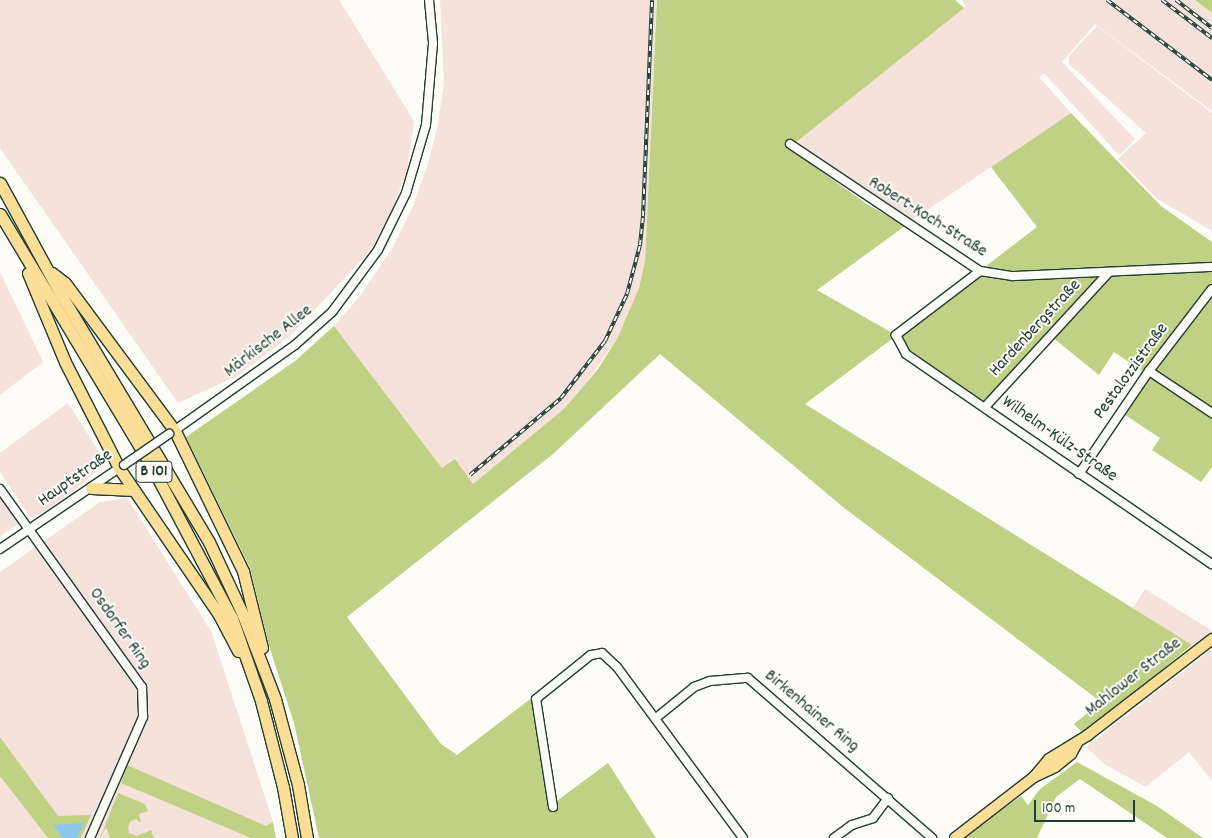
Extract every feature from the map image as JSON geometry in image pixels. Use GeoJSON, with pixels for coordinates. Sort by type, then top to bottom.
{"type":"FeatureCollection","features":[{"type":"Feature","properties":{"kind":"highway","name":"B 101"},"geometry":{"type":"LineString","coordinates":[[0,183],[209,542],[263,664],[298,786],[308,838]]}},
{"type":"Feature","properties":{"kind":"highway","name":"B 101"},"geometry":{"type":"LineString","coordinates":[[0,214],[197,547],[232,618],[261,701],[284,787],[292,838]]}},
{"type":"Feature","properties":{"kind":"highway"},"geometry":{"type":"LineString","coordinates":[[22,254],[36,298],[121,467],[134,490],[218,613],[261,701]]}},
{"type":"Feature","properties":{"kind":"highway"},"geometry":{"type":"LineString","coordinates":[[49,270],[65,283],[172,432],[243,571],[256,619],[263,664]]}},
{"type":"Feature","properties":{"kind":"highway"},"geometry":{"type":"LineString","coordinates":[[91,488],[134,490]]}},
{"type":"Feature","properties":{"kind":"main road","name":"Mahlower Straße"},"geometry":{"type":"LineString","coordinates":[[955,838],[1034,777],[1048,759],[1067,745],[1077,743],[1212,639]]}},
{"type":"Feature","properties":{"kind":"street","name":"Märkische Allee"},"geometry":{"type":"LineString","coordinates":[[172,432],[273,363],[314,329],[354,286],[378,250],[406,193],[426,125],[433,43],[429,0]]}},
{"type":"Feature","properties":{"kind":"street","name":"Robert-Koch-Straße"},"geometry":{"type":"LineString","coordinates":[[790,144],[980,270],[1013,276],[1212,267]]}},
{"type":"Feature","properties":{"kind":"street","name":"Wilhelm-Külz-Straße"},"geometry":{"type":"LineString","coordinates":[[980,270],[896,335],[906,354],[985,406],[1079,474],[1212,564]]}},
{"type":"Feature","properties":{"kind":"street","name":"Hardenbergstraße"},"geometry":{"type":"LineString","coordinates":[[985,406],[1109,272]]}},
{"type":"Feature","properties":{"kind":"street","name":"Pestalozzistraße"},"geometry":{"type":"LineString","coordinates":[[1079,474],[1149,371],[1212,289]]}},
{"type":"Feature","properties":{"kind":"street"},"geometry":{"type":"LineString","coordinates":[[1149,371],[1212,413]]}},
{"type":"Feature","properties":{"kind":"street","name":"Hauptstraße"},"geometry":{"type":"LineString","coordinates":[[0,549],[172,432]]}},
{"type":"Feature","properties":{"kind":"street","name":"Osdorfer Ring"},"geometry":{"type":"LineString","coordinates":[[0,489],[142,687],[143,717],[90,838]]}},
{"type":"Feature","properties":{"kind":"street"},"geometry":{"type":"LineString","coordinates":[[553,807],[536,699],[591,655],[602,652],[618,666],[738,836]]}},
{"type":"Feature","properties":{"kind":"street","name":"Birkenhainer Ring"},"geometry":{"type":"LineString","coordinates":[[656,718],[694,687],[710,681],[748,678],[932,838]]}},
{"type":"Feature","properties":{"kind":"street"},"geometry":{"type":"LineString","coordinates":[[834,838],[852,825],[873,818],[888,798]]}},
{"type":"Feature","properties":{"kind":"shaded area"},"geometry":{"type":"Polygon","coordinates":[[[0,0],[339,0],[414,121],[407,171],[391,213],[370,251],[290,336],[237,376],[178,403],[0,148],[0,0]]]}},
{"type":"Feature","properties":{"kind":"shaded area"},"geometry":{"type":"Polygon","coordinates":[[[440,0],[657,0],[645,261],[639,288],[617,339],[583,387],[565,408],[473,484],[443,469],[334,326],[360,296],[392,249],[413,206],[427,167],[438,125],[444,83],[440,0]]]}},
{"type":"Feature","properties":{"kind":"shaded area"},"geometry":{"type":"Polygon","coordinates":[[[962,0],[1195,0],[1212,13],[1212,111],[1095,24],[1062,62],[1135,139],[1119,155],[1044,73],[1039,77],[1071,113],[908,223],[794,144],[966,6],[962,0]]]}},
{"type":"Feature","properties":{"kind":"shaded area"},"geometry":{"type":"Polygon","coordinates":[[[1097,26],[1212,113],[1212,231],[1156,198],[1118,159],[1146,133],[1069,64],[1069,56],[1097,26]]]}},
{"type":"Feature","properties":{"kind":"shaded area"},"geometry":{"type":"Polygon","coordinates":[[[0,272],[43,362],[0,395],[0,272]]]}},
{"type":"Feature","properties":{"kind":"shaded area"},"geometry":{"type":"Polygon","coordinates":[[[68,403],[106,463],[71,493],[41,514],[30,517],[0,472],[0,453],[68,403]]]}},
{"type":"Feature","properties":{"kind":"shaded area"},"geometry":{"type":"Polygon","coordinates":[[[0,496],[18,524],[0,536],[0,496]]]}},
{"type":"Feature","properties":{"kind":"shaded area"},"geometry":{"type":"Polygon","coordinates":[[[127,498],[211,631],[273,822],[254,838],[0,838],[0,572],[100,502],[127,498]]]}},
{"type":"Feature","properties":{"kind":"shaded area"},"geometry":{"type":"Polygon","coordinates":[[[1145,589],[1211,630],[1199,650],[1133,609],[1145,589]]]}},
{"type":"Feature","properties":{"kind":"shaded area"},"geometry":{"type":"Polygon","coordinates":[[[1212,649],[1212,781],[1189,752],[1146,787],[1106,765],[1086,747],[1212,649]]]}},
{"type":"Feature","properties":{"kind":"green space"},"geometry":{"type":"Polygon","coordinates":[[[657,0],[955,0],[964,8],[789,148],[865,203],[905,226],[817,290],[896,335],[1037,227],[991,167],[1071,113],[1161,206],[1212,242],[1212,467],[1201,482],[1152,450],[1160,438],[1125,415],[1150,376],[1114,352],[1099,375],[1047,333],[986,404],[908,352],[896,336],[805,404],[1192,645],[1083,734],[1074,724],[1101,702],[843,507],[660,354],[553,454],[347,617],[441,744],[457,755],[533,697],[550,806],[608,763],[656,838],[319,838],[294,723],[270,649],[250,568],[186,437],[295,361],[334,326],[442,468],[455,459],[473,484],[565,408],[598,369],[617,339],[639,288],[645,261],[657,0]]]}},
{"type":"Feature","properties":{"kind":"green space"},"geometry":{"type":"Polygon","coordinates":[[[1195,0],[1212,0],[1212,13],[1195,0]]]}},
{"type":"Feature","properties":{"kind":"green space"},"geometry":{"type":"Polygon","coordinates":[[[0,737],[58,816],[91,815],[81,838],[48,838],[0,776],[0,737]]]}},
{"type":"Feature","properties":{"kind":"green space"},"geometry":{"type":"Polygon","coordinates":[[[1077,762],[1157,806],[1203,838],[1167,838],[1080,779],[1056,797],[1037,838],[963,838],[1021,796],[1028,805],[1040,789],[1077,762]]]}},
{"type":"Feature","properties":{"kind":"green space"},"geometry":{"type":"Polygon","coordinates":[[[127,765],[266,826],[273,822],[276,838],[251,838],[121,783],[127,765]]]}},
{"type":"Feature","properties":{"kind":"green space"},"geometry":{"type":"Polygon","coordinates":[[[118,793],[145,804],[148,811],[139,814],[141,823],[136,819],[131,821],[128,826],[129,833],[137,836],[151,830],[154,838],[110,838],[106,827],[100,838],[118,793]]]}},
{"type":"Feature","properties":{"kind":"water"},"geometry":{"type":"Polygon","coordinates":[[[84,823],[77,838],[63,838],[53,825],[84,823]]]}},
{"type":"Feature","properties":{"kind":"railway"},"geometry":{"type":"LineString","coordinates":[[470,475],[561,398],[605,341],[627,294],[640,245],[643,216],[652,0]]}},
{"type":"Feature","properties":{"kind":"railway"},"geometry":{"type":"LineString","coordinates":[[1107,0],[1212,80]]}},
{"type":"Feature","properties":{"kind":"railway"},"geometry":{"type":"LineString","coordinates":[[1162,0],[1212,38]]}},
{"type":"Feature","properties":{"kind":"railway"},"geometry":{"type":"LineString","coordinates":[[1176,0],[1212,28]]}}]}
